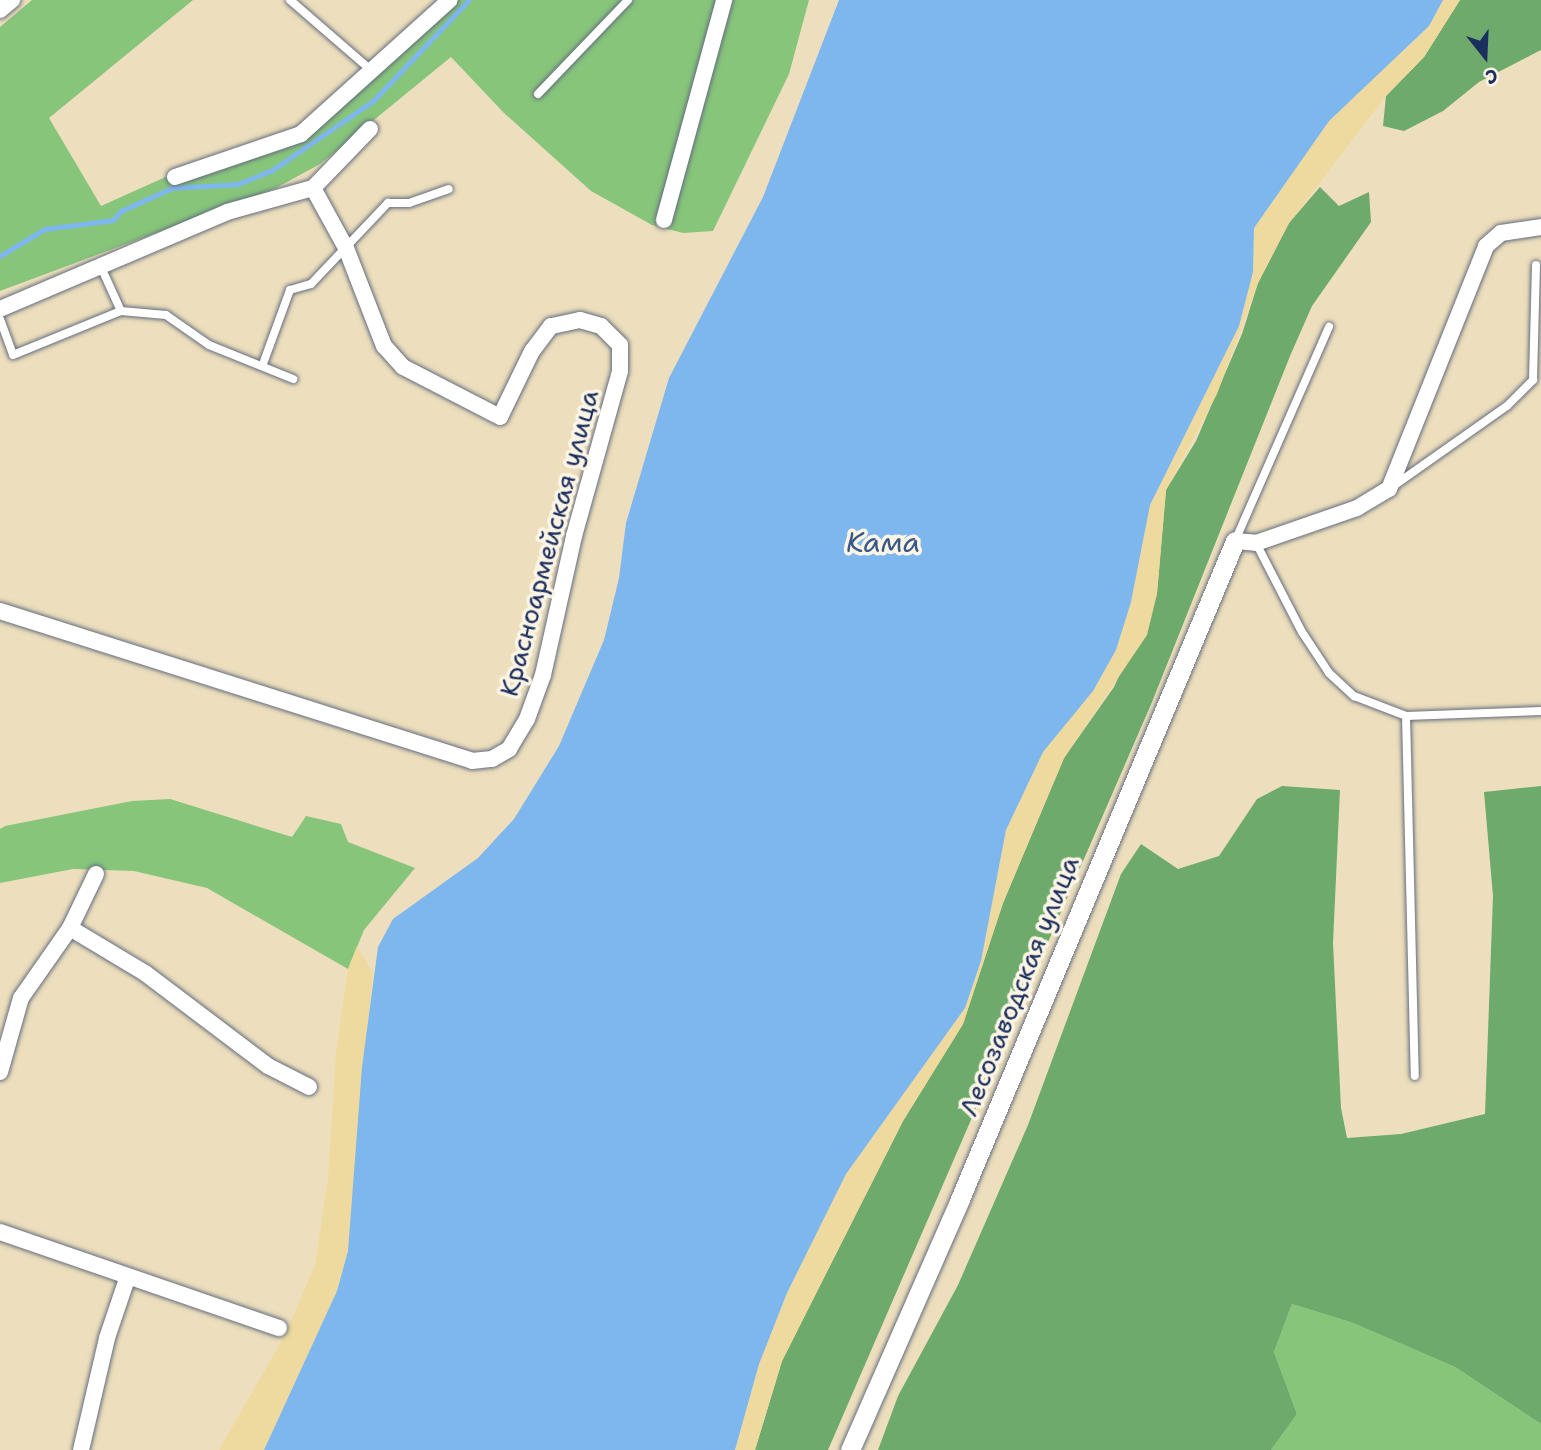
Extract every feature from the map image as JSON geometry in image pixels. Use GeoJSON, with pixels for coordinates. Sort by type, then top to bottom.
{"type":"FeatureCollection","features":[{"type":"Feature","properties":{"kind":"street"},"geometry":{"type":"LineString","coordinates":[[0,10],[12,0]]}},
{"type":"Feature","properties":{"kind":"street"},"geometry":{"type":"LineString","coordinates":[[175,177],[301,134],[450,0]]}},
{"type":"Feature","properties":{"kind":"street"},"geometry":{"type":"LineString","coordinates":[[664,220],[724,0]]}},
{"type":"Feature","properties":{"kind":"street"},"geometry":{"type":"LineString","coordinates":[[0,309],[227,212],[313,188],[370,129]]}},
{"type":"Feature","properties":{"kind":"street","name":"Красноармейская улица"},"geometry":{"type":"LineString","coordinates":[[0,611],[472,761],[492,759],[509,750],[527,719],[543,675],[574,536],[620,371],[620,345],[601,326],[580,320],[551,326],[532,351],[499,417],[403,367],[384,346],[346,248],[313,188]]}},
{"type":"Feature","properties":{"kind":"street"},"geometry":{"type":"LineString","coordinates":[[1235,541],[1256,543],[1357,508],[1389,489],[1486,246],[1501,233],[1541,227]]}},
{"type":"Feature","properties":{"kind":"street","name":"Лесозаводская улица"},"geometry":{"type":"LineString","coordinates":[[850,1450],[1235,541]]}},
{"type":"Feature","properties":{"kind":"street"},"geometry":{"type":"LineString","coordinates":[[0,1072],[20,998],[70,928],[96,874]]}},
{"type":"Feature","properties":{"kind":"street"},"geometry":{"type":"LineString","coordinates":[[70,928],[145,972],[268,1066],[309,1087]]}},
{"type":"Feature","properties":{"kind":"street"},"geometry":{"type":"LineString","coordinates":[[0,1232],[279,1328]]}},
{"type":"Feature","properties":{"kind":"street"},"geometry":{"type":"LineString","coordinates":[[81,1450],[107,1338],[128,1276]]}},
{"type":"Feature","properties":{"kind":"lane"},"geometry":{"type":"LineString","coordinates":[[290,0],[373,72]]}},
{"type":"Feature","properties":{"kind":"lane"},"geometry":{"type":"LineString","coordinates":[[538,94],[628,0]]}},
{"type":"Feature","properties":{"kind":"lane"},"geometry":{"type":"LineString","coordinates":[[262,365],[290,290],[311,284],[388,203],[409,203],[449,189]]}},
{"type":"Feature","properties":{"kind":"lane"},"geometry":{"type":"LineString","coordinates":[[1389,489],[1507,406],[1532,380],[1536,265]]}},
{"type":"Feature","properties":{"kind":"lane"},"geometry":{"type":"LineString","coordinates":[[101,267],[121,311]]}},
{"type":"Feature","properties":{"kind":"lane"},"geometry":{"type":"LineString","coordinates":[[0,319],[13,355],[121,311],[166,315],[209,345],[293,379]]}},
{"type":"Feature","properties":{"kind":"lane"},"geometry":{"type":"LineString","coordinates":[[1235,541],[1329,327]]}},
{"type":"Feature","properties":{"kind":"lane"},"geometry":{"type":"LineString","coordinates":[[1256,543],[1301,632],[1329,673],[1354,696],[1406,716],[1541,711]]}},
{"type":"Feature","properties":{"kind":"lane"},"geometry":{"type":"LineString","coordinates":[[1406,716],[1415,1076]]}},
{"type":"Feature","properties":{"kind":"green space"},"geometry":{"type":"Polygon","coordinates":[[[32,0],[193,0],[49,118],[101,206],[170,175],[303,138],[456,0],[809,0],[789,74],[713,231],[683,233],[652,225],[591,191],[504,113],[451,57],[320,164],[276,188],[0,291],[0,27],[32,0]]]}},
{"type":"Feature","properties":{"kind":"green space"},"geometry":{"type":"Polygon","coordinates":[[[1460,0],[1541,0],[1541,50],[1479,82],[1443,111],[1404,131],[1383,126],[1386,96],[1424,57],[1460,0]]]}},
{"type":"Feature","properties":{"kind":"green space"},"geometry":{"type":"Polygon","coordinates":[[[1320,187],[1339,206],[1369,192],[1371,222],[1312,306],[1152,702],[828,1450],[755,1450],[782,1361],[903,1121],[963,1024],[1003,903],[1064,758],[1114,687],[1157,593],[1166,490],[1196,441],[1242,334],[1258,283],[1289,223],[1320,187]]]}},
{"type":"Feature","properties":{"kind":"green space"},"geometry":{"type":"Polygon","coordinates":[[[1282,786],[1340,790],[1333,943],[1341,1108],[1347,1138],[1401,1134],[1485,1114],[1493,896],[1484,792],[1541,786],[1541,1424],[1455,1367],[1353,1323],[1292,1304],[1274,1352],[1297,1414],[1271,1450],[878,1450],[898,1396],[958,1285],[1028,1125],[1121,874],[1141,844],[1178,869],[1219,856],[1257,799],[1282,786]]]}},
{"type":"Feature","properties":{"kind":"green space"},"geometry":{"type":"Polygon","coordinates":[[[170,799],[292,837],[306,816],[341,824],[348,842],[415,868],[364,930],[348,969],[207,888],[134,871],[73,869],[0,883],[0,829],[5,826],[132,801],[170,799]]]}},
{"type":"Feature","properties":{"kind":"green space"},"geometry":{"type":"Polygon","coordinates":[[[1292,1304],[1353,1323],[1455,1367],[1541,1424],[1541,1450],[1271,1450],[1297,1414],[1274,1352],[1292,1304]]]}},
{"type":"Feature","properties":{"kind":"sand"},"geometry":{"type":"Polygon","coordinates":[[[1443,0],[1460,0],[1424,57],[1386,96],[1289,223],[1258,283],[1217,394],[1166,490],[1157,594],[1147,635],[1064,758],[1003,903],[963,1024],[903,1121],[782,1361],[755,1450],[735,1450],[759,1364],[787,1293],[846,1174],[965,1008],[981,961],[1006,830],[1043,752],[1093,691],[1116,650],[1131,602],[1150,505],[1239,326],[1253,272],[1254,228],[1329,121],[1429,26],[1443,0]]]}},
{"type":"Feature","properties":{"kind":"sand"},"geometry":{"type":"Polygon","coordinates":[[[357,946],[373,972],[348,1251],[337,1291],[264,1450],[219,1450],[285,1335],[315,1265],[328,1179],[336,1052],[348,969],[357,946]]]}},
{"type":"Feature","properties":{"kind":"water","name":"Кама"},"geometry":{"type":"Polygon","coordinates":[[[839,0],[1443,0],[1429,26],[1329,121],[1254,228],[1253,272],[1239,326],[1150,505],[1131,602],[1116,650],[1093,691],[1043,752],[1006,830],[981,961],[965,1008],[846,1174],[787,1293],[759,1364],[735,1450],[264,1450],[337,1291],[348,1251],[362,1067],[378,947],[393,919],[478,858],[514,819],[559,746],[604,640],[619,578],[626,523],[669,378],[763,197],[839,0]]]}},
{"type":"Feature","properties":{"kind":"waterway"},"geometry":{"type":"LineString","coordinates":[[0,256],[45,229],[113,220],[121,211],[172,188],[238,184],[271,171],[373,101],[469,0]]}}]}
